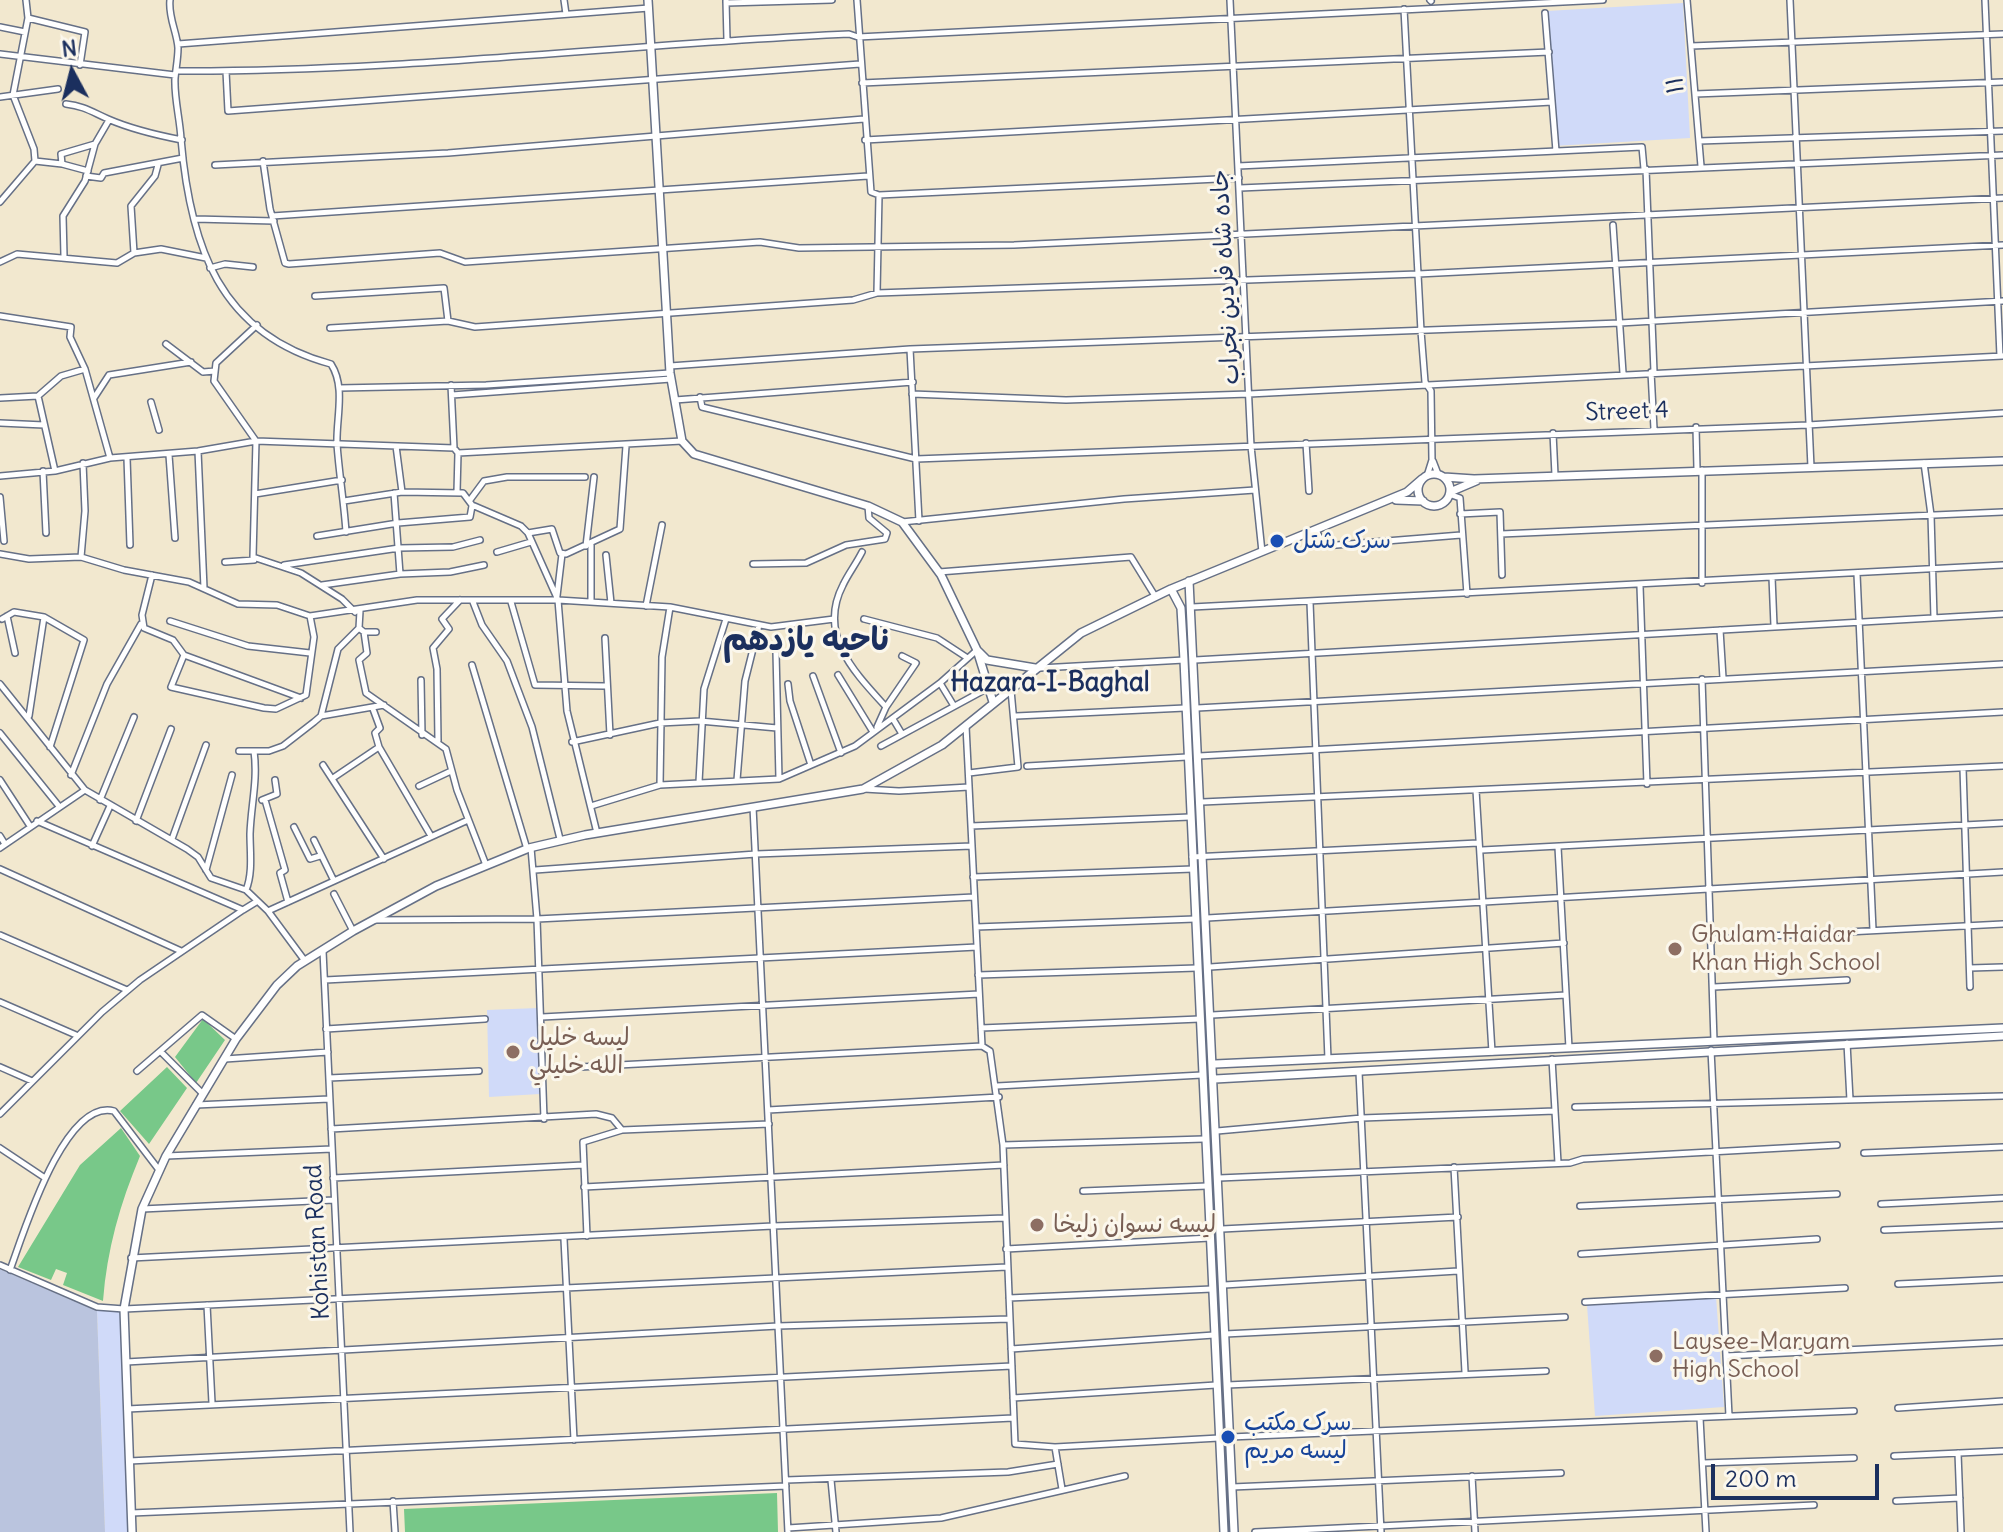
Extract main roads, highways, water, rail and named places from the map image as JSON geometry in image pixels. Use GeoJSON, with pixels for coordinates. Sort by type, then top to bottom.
{"type":"FeatureCollection","features":[{"type":"Feature","properties":{"kind":"main road"},"geometry":{"type":"LineString","coordinates":[[649,4],[659,137],[670,373],[682,441],[694,454],[868,506],[902,522],[939,572],[977,650],[993,702]]}},
{"type":"Feature","properties":{"kind":"main road"},"geometry":{"type":"LineString","coordinates":[[132,1532],[124,1309],[130,1258],[142,1209],[166,1156],[236,1039],[277,985],[305,961],[353,931],[486,865],[560,839],[863,789],[921,759],[1081,633],[1189,581],[1407,492],[1424,477],[1490,478],[1700,469],[2002,462]]}},
{"type":"Feature","properties":{"kind":"main road"},"geometry":{"type":"LineString","coordinates":[[1441,476],[1450,493]]}},
{"type":"Feature","properties":{"kind":"main road"},"geometry":{"type":"LineString","coordinates":[[1423,501],[1418,490],[1424,477]]}},
{"type":"Feature","properties":{"kind":"main road"},"geometry":{"type":"LineString","coordinates":[[1375,506],[1408,498],[1439,505],[1450,493],[1490,478]]}},
{"type":"Feature","properties":{"kind":"main road"},"geometry":{"type":"LineString","coordinates":[[1189,581],[1215,1064],[1234,1532]]}},
{"type":"Feature","properties":{"kind":"main road"},"geometry":{"type":"LineString","coordinates":[[1171,589],[1181,608],[1184,660],[1224,1532]]}},
{"type":"Feature","properties":{"kind":"main road"},"geometry":{"type":"LineString","coordinates":[[977,650],[987,660],[1035,668]]}},
{"type":"Feature","properties":{"kind":"main road"},"geometry":{"type":"LineString","coordinates":[[1215,1079],[1552,1058],[1714,1041],[2003,1028]]}},
{"type":"Feature","properties":{"kind":"main road"},"geometry":{"type":"LineString","coordinates":[[1215,1064],[1569,1048],[1711,1050],[2003,1036]]}},
{"type":"Feature","properties":{"kind":"main road"},"geometry":{"type":"LineString","coordinates":[[1218,1423],[1230,1422]]}},
{"type":"Feature","properties":{"kind":"main road"},"geometry":{"type":"LineString","coordinates":[[1220,1455],[1231,1455]]}},
{"type":"Feature","properties":{"kind":"place","name":"سرک شتل"},"geometry":{"type":"Point","coordinates":[1277,541]}},
{"type":"Feature","properties":{"kind":"place","name":"Ghulam Haidar Khan High School"},"geometry":{"type":"Point","coordinates":[1675,949]}},
{"type":"Feature","properties":{"kind":"place","name":"ليسه خليل الله خليلي"},"geometry":{"type":"Point","coordinates":[513,1052]}},
{"type":"Feature","properties":{"kind":"place","name":"لیسه نسوان زلیخا"},"geometry":{"type":"Point","coordinates":[1037,1225]}},
{"type":"Feature","properties":{"kind":"place","name":"Laysee-Maryam High School"},"geometry":{"type":"Point","coordinates":[1656,1356]}},
{"type":"Feature","properties":{"kind":"place","name":"سرک مکتب لیسه مریم"},"geometry":{"type":"Point","coordinates":[1228,1437]}},
{"type":"Feature","properties":{"kind":"district","name":"ناحیه یازدهم"},"geometry":{"type":"Point","coordinates":[806,641]}},
{"type":"Feature","properties":{"kind":"district","name":"Hazara-I-Baghal"},"geometry":{"type":"Point","coordinates":[1050,684]}}]}
